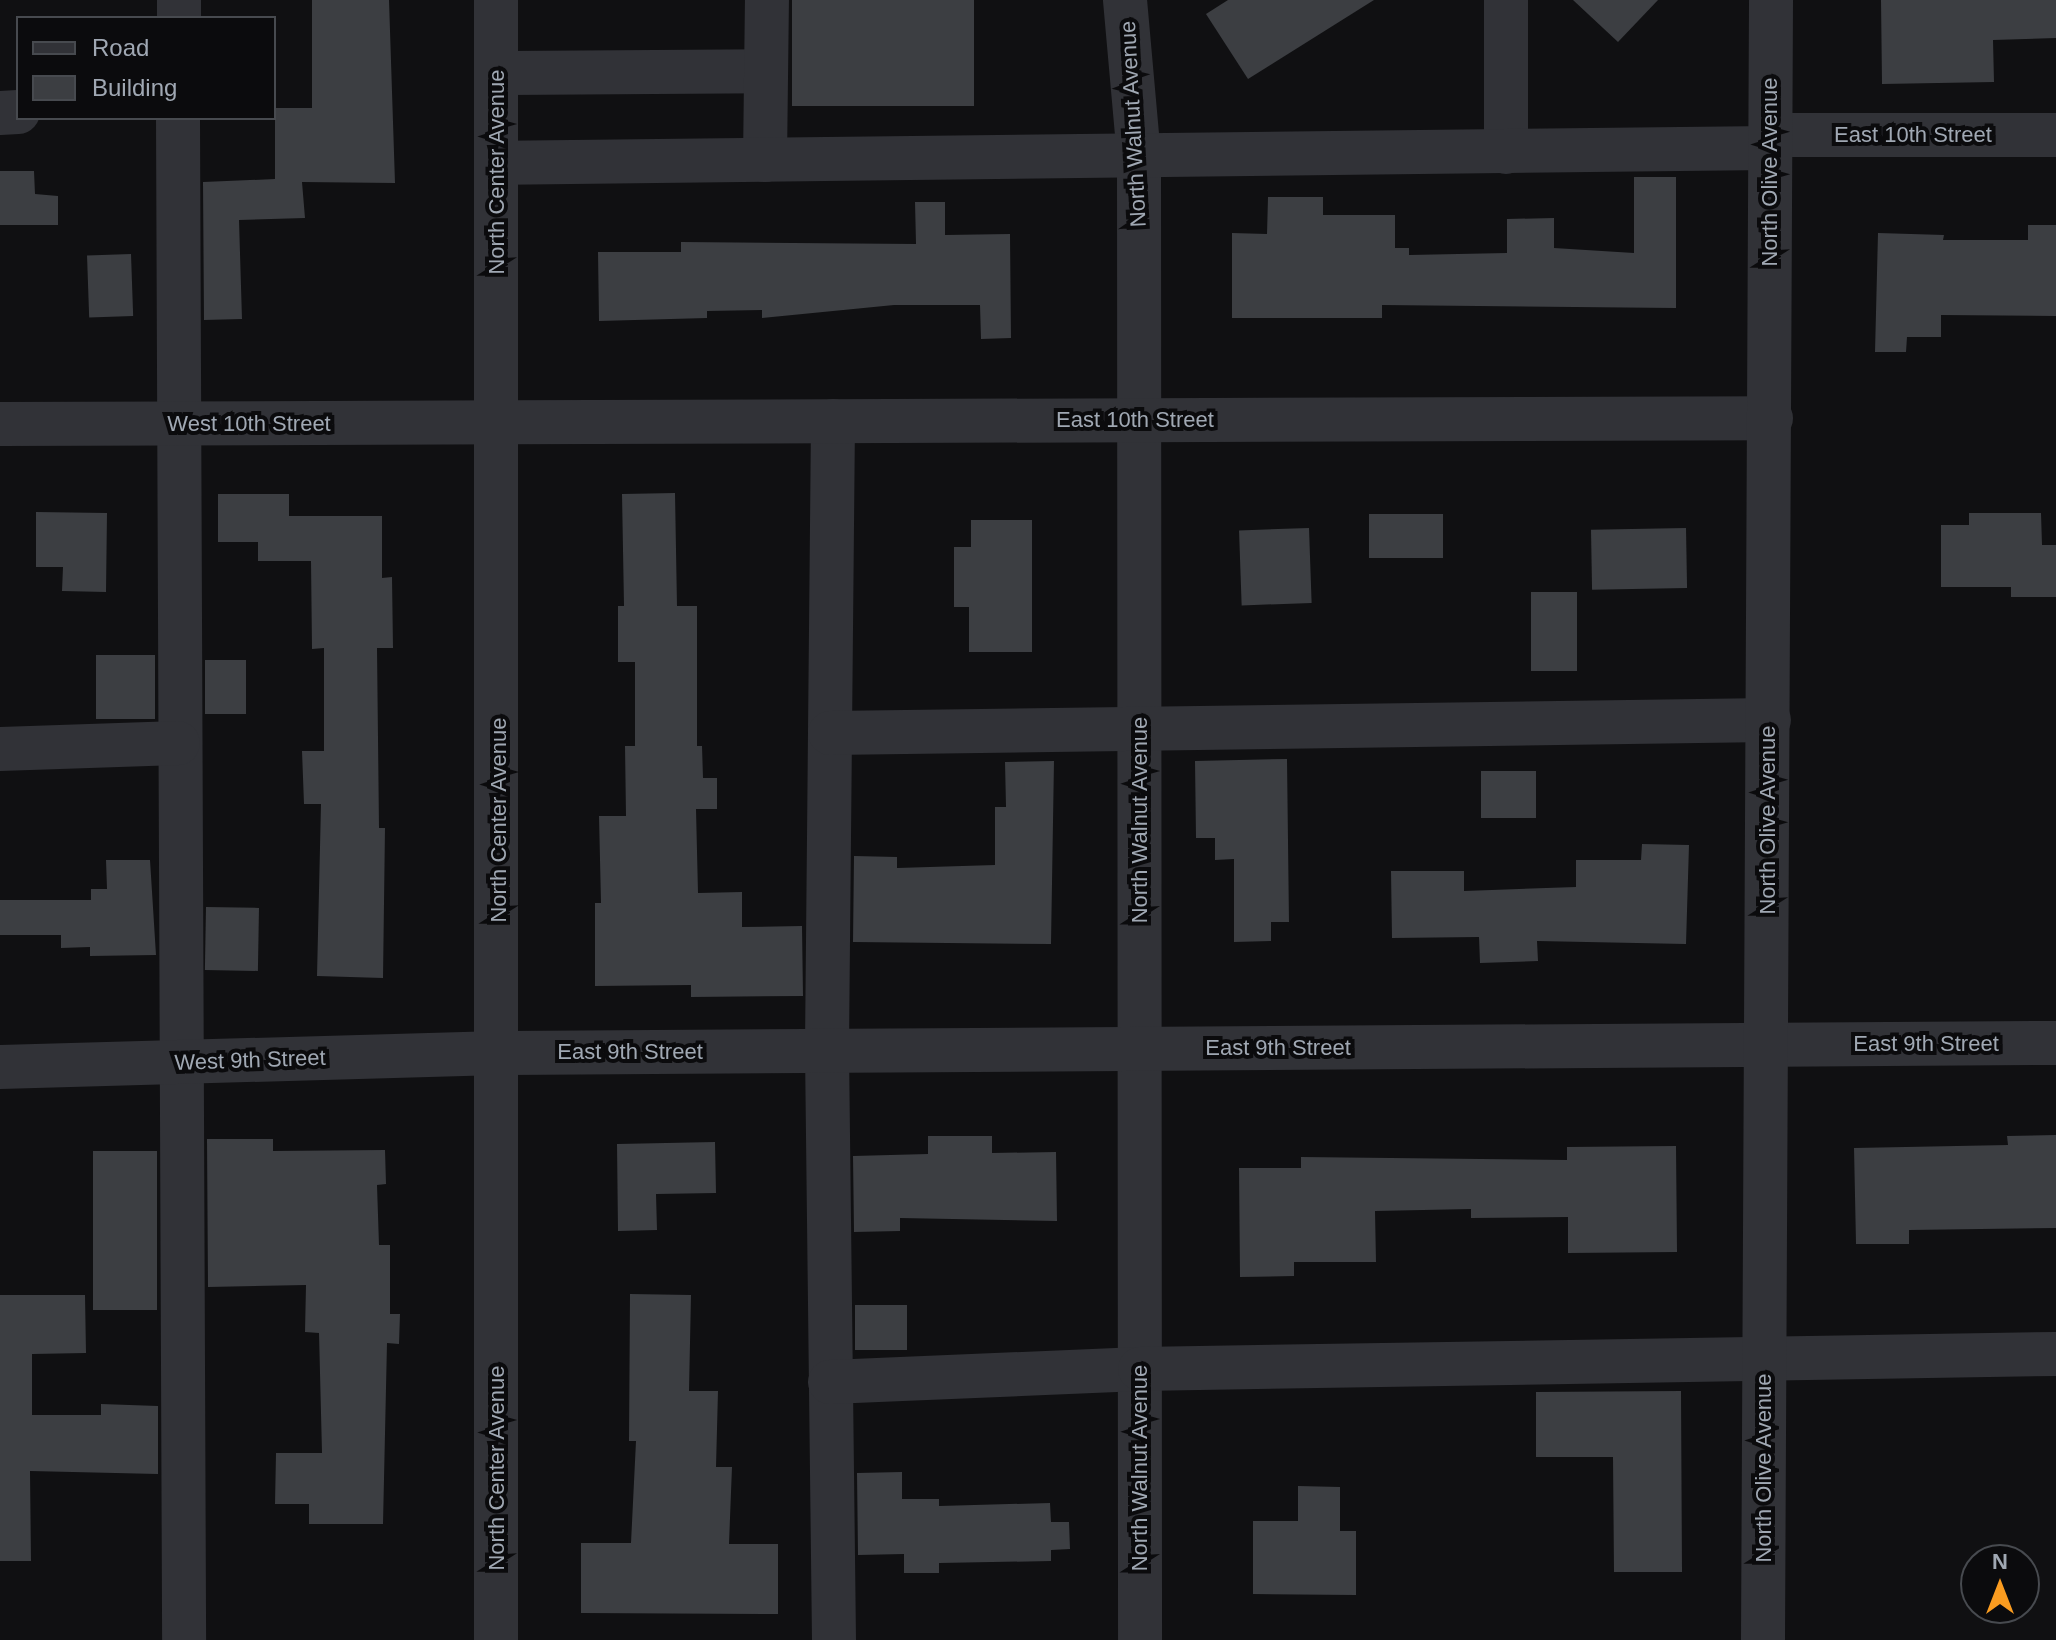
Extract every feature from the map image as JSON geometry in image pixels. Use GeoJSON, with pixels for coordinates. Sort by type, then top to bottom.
{"type":"FeatureCollection","features":[{"type":"Feature","properties":{"kind":"street","name":"North Center Avenue"},"geometry":{"type":"LineString","coordinates":[[496,0],[499,423],[496,1640]]}},
{"type":"Feature","properties":{"kind":"street"},"geometry":{"type":"LineString","coordinates":[[765,160],[767,0]]}},
{"type":"Feature","properties":{"kind":"street","name":"North Walnut Avenue"},"geometry":{"type":"LineString","coordinates":[[1125,0],[1139,156],[1140,1640]]}},
{"type":"Feature","properties":{"kind":"street"},"geometry":{"type":"LineString","coordinates":[[1506,0],[1506,152]]}},
{"type":"Feature","properties":{"kind":"street","name":"North Olive Avenue"},"geometry":{"type":"LineString","coordinates":[[1763,1640],[1771,0]]}},
{"type":"Feature","properties":{"kind":"street"},"geometry":{"type":"LineString","coordinates":[[497,73],[766,71]]}},
{"type":"Feature","properties":{"kind":"street"},"geometry":{"type":"LineString","coordinates":[[178,120],[176,424],[184,1640]]}},
{"type":"Feature","properties":{"kind":"street","name":"East 10th Street"},"geometry":{"type":"LineString","coordinates":[[497,163],[1506,152],[2056,135]]}},
{"type":"Feature","properties":{"kind":"street","name":"East 10th Street"},"geometry":{"type":"LineString","coordinates":[[499,423],[1771,418]]}},
{"type":"Feature","properties":{"kind":"street"},"geometry":{"type":"LineString","coordinates":[[833,421],[827,1051],[834,1640]]}},
{"type":"Feature","properties":{"kind":"street","name":"West 10th Street"},"geometry":{"type":"LineString","coordinates":[[0,424],[499,423]]}},
{"type":"Feature","properties":{"kind":"street"},"geometry":{"type":"LineString","coordinates":[[830,733],[1139,725],[1769,720]]}},
{"type":"Feature","properties":{"kind":"street"},"geometry":{"type":"LineString","coordinates":[[0,749],[178,743]]}},
{"type":"Feature","properties":{"kind":"street","name":"East 9th Street"},"geometry":{"type":"LineString","coordinates":[[499,1053],[2056,1043]]}},
{"type":"Feature","properties":{"kind":"street","name":"West 9th Street"},"geometry":{"type":"LineString","coordinates":[[0,1067],[499,1053]]}},
{"type":"Feature","properties":{"kind":"street"},"geometry":{"type":"LineString","coordinates":[[830,1382],[1140,1369],[1765,1355],[2056,1354]]}},
{"type":"Feature","properties":{"kind":"building"},"geometry":{"type":"Polygon","coordinates":[[[312,0],[389,0],[395,183],[302,182],[305,218],[239,220],[242,319],[204,320],[203,182],[275,179],[276,108],[312,108],[312,0]]]}},
{"type":"Feature","properties":{"kind":"building"},"geometry":{"type":"Polygon","coordinates":[[[792,0],[974,0],[974,106],[792,106],[792,0]]]}},
{"type":"Feature","properties":{"kind":"building"},"geometry":{"type":"Polygon","coordinates":[[[1228,0],[1374,0],[1248,79],[1206,14],[1228,0]]]}},
{"type":"Feature","properties":{"kind":"building"},"geometry":{"type":"Polygon","coordinates":[[[1573,0],[1658,0],[1618,42],[1573,0]]]}},
{"type":"Feature","properties":{"kind":"building"},"geometry":{"type":"Polygon","coordinates":[[[1881,0],[2056,0],[2056,38],[1993,40],[1994,82],[1882,84],[1881,0]]]}},
{"type":"Feature","properties":{"kind":"building"},"geometry":{"type":"Polygon","coordinates":[[[0,171],[34,171],[35,194],[58,196],[58,225],[0,225],[0,171]]]}},
{"type":"Feature","properties":{"kind":"building"},"geometry":{"type":"Polygon","coordinates":[[[1634,177],[1676,177],[1676,308],[1382,305],[1382,318],[1232,318],[1232,233],[1267,234],[1268,197],[1323,197],[1323,215],[1395,215],[1395,248],[1409,248],[1409,255],[1507,253],[1507,219],[1554,218],[1554,248],[1634,253],[1634,177]]]}},
{"type":"Feature","properties":{"kind":"building"},"geometry":{"type":"Polygon","coordinates":[[[915,202],[945,202],[945,235],[1010,234],[1011,338],[981,339],[980,305],[894,305],[762,318],[762,310],[707,311],[707,318],[599,321],[598,252],[681,252],[681,242],[916,244],[915,202]]]}},
{"type":"Feature","properties":{"kind":"building"},"geometry":{"type":"Polygon","coordinates":[[[2028,225],[2056,225],[2056,316],[1941,315],[1941,337],[1907,337],[1906,352],[1875,352],[1878,233],[1944,235],[1943,240],[2028,240],[2028,225]]]}},
{"type":"Feature","properties":{"kind":"building"},"geometry":{"type":"Polygon","coordinates":[[[131,254],[133,316],[89,317],[87,256],[131,254]]]}},
{"type":"Feature","properties":{"kind":"building"},"geometry":{"type":"Polygon","coordinates":[[[675,493],[677,606],[697,606],[697,746],[702,746],[703,778],[717,778],[717,809],[696,809],[698,893],[742,892],[742,927],[802,926],[803,996],[691,997],[691,985],[595,986],[595,903],[601,903],[599,816],[626,816],[625,746],[635,746],[635,662],[618,662],[618,606],[624,606],[622,494],[675,493]]]}},
{"type":"Feature","properties":{"kind":"building"},"geometry":{"type":"Polygon","coordinates":[[[218,494],[289,494],[289,516],[382,516],[382,578],[392,577],[393,648],[377,648],[379,828],[385,828],[383,978],[317,976],[321,804],[304,804],[302,751],[324,751],[324,648],[312,649],[311,561],[258,561],[258,542],[218,542],[218,494]]]}},
{"type":"Feature","properties":{"kind":"building"},"geometry":{"type":"Polygon","coordinates":[[[36,512],[107,513],[106,592],[62,591],[63,567],[36,567],[36,512]]]}},
{"type":"Feature","properties":{"kind":"building"},"geometry":{"type":"Polygon","coordinates":[[[1969,513],[2041,513],[2042,545],[2056,545],[2056,597],[2011,597],[2011,587],[1941,587],[1941,525],[1969,525],[1969,513]]]}},
{"type":"Feature","properties":{"kind":"building"},"geometry":{"type":"Polygon","coordinates":[[[1369,514],[1443,514],[1443,558],[1369,558],[1369,514]]]}},
{"type":"Feature","properties":{"kind":"building"},"geometry":{"type":"Polygon","coordinates":[[[971,520],[1032,520],[1032,652],[969,652],[969,607],[954,607],[954,547],[971,547],[971,520]]]}},
{"type":"Feature","properties":{"kind":"building"},"geometry":{"type":"Polygon","coordinates":[[[1309,528],[1312,603],[1242,605],[1239,530],[1309,528]]]}},
{"type":"Feature","properties":{"kind":"building"},"geometry":{"type":"Polygon","coordinates":[[[1686,528],[1687,588],[1592,590],[1591,530],[1686,528]]]}},
{"type":"Feature","properties":{"kind":"building"},"geometry":{"type":"Polygon","coordinates":[[[1531,592],[1577,592],[1577,671],[1531,671],[1531,592]]]}},
{"type":"Feature","properties":{"kind":"building"},"geometry":{"type":"Polygon","coordinates":[[[96,655],[155,655],[155,719],[96,719],[96,655]]]}},
{"type":"Feature","properties":{"kind":"building"},"geometry":{"type":"Polygon","coordinates":[[[205,660],[246,660],[246,714],[205,714],[205,660]]]}},
{"type":"Feature","properties":{"kind":"building"},"geometry":{"type":"Polygon","coordinates":[[[1287,759],[1289,922],[1271,922],[1271,941],[1234,942],[1234,859],[1215,860],[1215,838],[1196,838],[1195,761],[1287,759]]]}},
{"type":"Feature","properties":{"kind":"building"},"geometry":{"type":"Polygon","coordinates":[[[1054,761],[1051,944],[853,942],[854,856],[897,857],[897,868],[995,865],[995,807],[1006,807],[1005,762],[1054,761]]]}},
{"type":"Feature","properties":{"kind":"building"},"geometry":{"type":"Polygon","coordinates":[[[1481,771],[1536,771],[1536,818],[1481,818],[1481,771]]]}},
{"type":"Feature","properties":{"kind":"building"},"geometry":{"type":"Polygon","coordinates":[[[1642,844],[1689,845],[1686,944],[1537,941],[1538,961],[1480,963],[1479,937],[1392,938],[1391,871],[1464,871],[1464,891],[1576,887],[1576,860],[1641,860],[1642,844]]]}},
{"type":"Feature","properties":{"kind":"building"},"geometry":{"type":"Polygon","coordinates":[[[106,860],[150,860],[156,955],[90,956],[90,947],[61,948],[61,935],[0,935],[0,900],[91,900],[91,889],[107,889],[106,860]]]}},
{"type":"Feature","properties":{"kind":"building"},"geometry":{"type":"Polygon","coordinates":[[[206,907],[259,908],[258,971],[205,970],[206,907]]]}},
{"type":"Feature","properties":{"kind":"building"},"geometry":{"type":"Polygon","coordinates":[[[2056,1135],[2056,1228],[1909,1230],[1909,1244],[1856,1244],[1854,1148],[2008,1145],[2007,1136],[2056,1135]]]}},
{"type":"Feature","properties":{"kind":"building"},"geometry":{"type":"Polygon","coordinates":[[[928,1136],[992,1136],[992,1153],[1056,1152],[1057,1221],[900,1218],[900,1231],[854,1232],[853,1156],[928,1154],[928,1136]]]}},
{"type":"Feature","properties":{"kind":"building"},"geometry":{"type":"Polygon","coordinates":[[[207,1139],[273,1139],[273,1151],[385,1150],[386,1184],[377,1185],[379,1245],[390,1245],[390,1314],[400,1314],[399,1344],[387,1343],[383,1524],[309,1524],[309,1504],[275,1504],[276,1453],[322,1453],[319,1333],[305,1332],[306,1285],[208,1287],[207,1139]]]}},
{"type":"Feature","properties":{"kind":"building"},"geometry":{"type":"Polygon","coordinates":[[[715,1142],[716,1193],[656,1194],[657,1230],[618,1231],[617,1144],[715,1142]]]}},
{"type":"Feature","properties":{"kind":"building"},"geometry":{"type":"Polygon","coordinates":[[[1676,1146],[1677,1252],[1568,1253],[1568,1217],[1471,1218],[1471,1209],[1375,1211],[1376,1262],[1294,1262],[1294,1276],[1240,1277],[1239,1168],[1301,1168],[1301,1157],[1567,1160],[1567,1147],[1676,1146]]]}},
{"type":"Feature","properties":{"kind":"building"},"geometry":{"type":"Polygon","coordinates":[[[93,1151],[157,1151],[157,1310],[93,1310],[93,1151]]]}},
{"type":"Feature","properties":{"kind":"building"},"geometry":{"type":"Polygon","coordinates":[[[630,1294],[691,1295],[689,1391],[718,1391],[716,1467],[732,1467],[729,1544],[778,1544],[778,1614],[581,1613],[581,1543],[631,1543],[636,1441],[629,1441],[630,1294]]]}},
{"type":"Feature","properties":{"kind":"building"},"geometry":{"type":"Polygon","coordinates":[[[0,1295],[85,1295],[86,1353],[32,1354],[32,1415],[101,1415],[101,1404],[158,1406],[158,1474],[30,1471],[31,1561],[0,1561],[0,1295]]]}},
{"type":"Feature","properties":{"kind":"building"},"geometry":{"type":"Polygon","coordinates":[[[855,1305],[907,1305],[907,1350],[855,1350],[855,1305]]]}},
{"type":"Feature","properties":{"kind":"building"},"geometry":{"type":"Polygon","coordinates":[[[1681,1391],[1682,1572],[1614,1572],[1613,1457],[1536,1457],[1536,1392],[1681,1391]]]}},
{"type":"Feature","properties":{"kind":"building"},"geometry":{"type":"Polygon","coordinates":[[[902,1472],[902,1499],[939,1499],[939,1506],[1050,1503],[1051,1522],[1069,1522],[1070,1549],[1051,1550],[1051,1561],[939,1563],[939,1573],[904,1573],[904,1554],[858,1555],[857,1473],[902,1472]]]}},
{"type":"Feature","properties":{"kind":"building"},"geometry":{"type":"Polygon","coordinates":[[[1298,1486],[1340,1487],[1340,1531],[1356,1531],[1356,1595],[1253,1594],[1253,1521],[1298,1521],[1298,1486]]]}}]}
